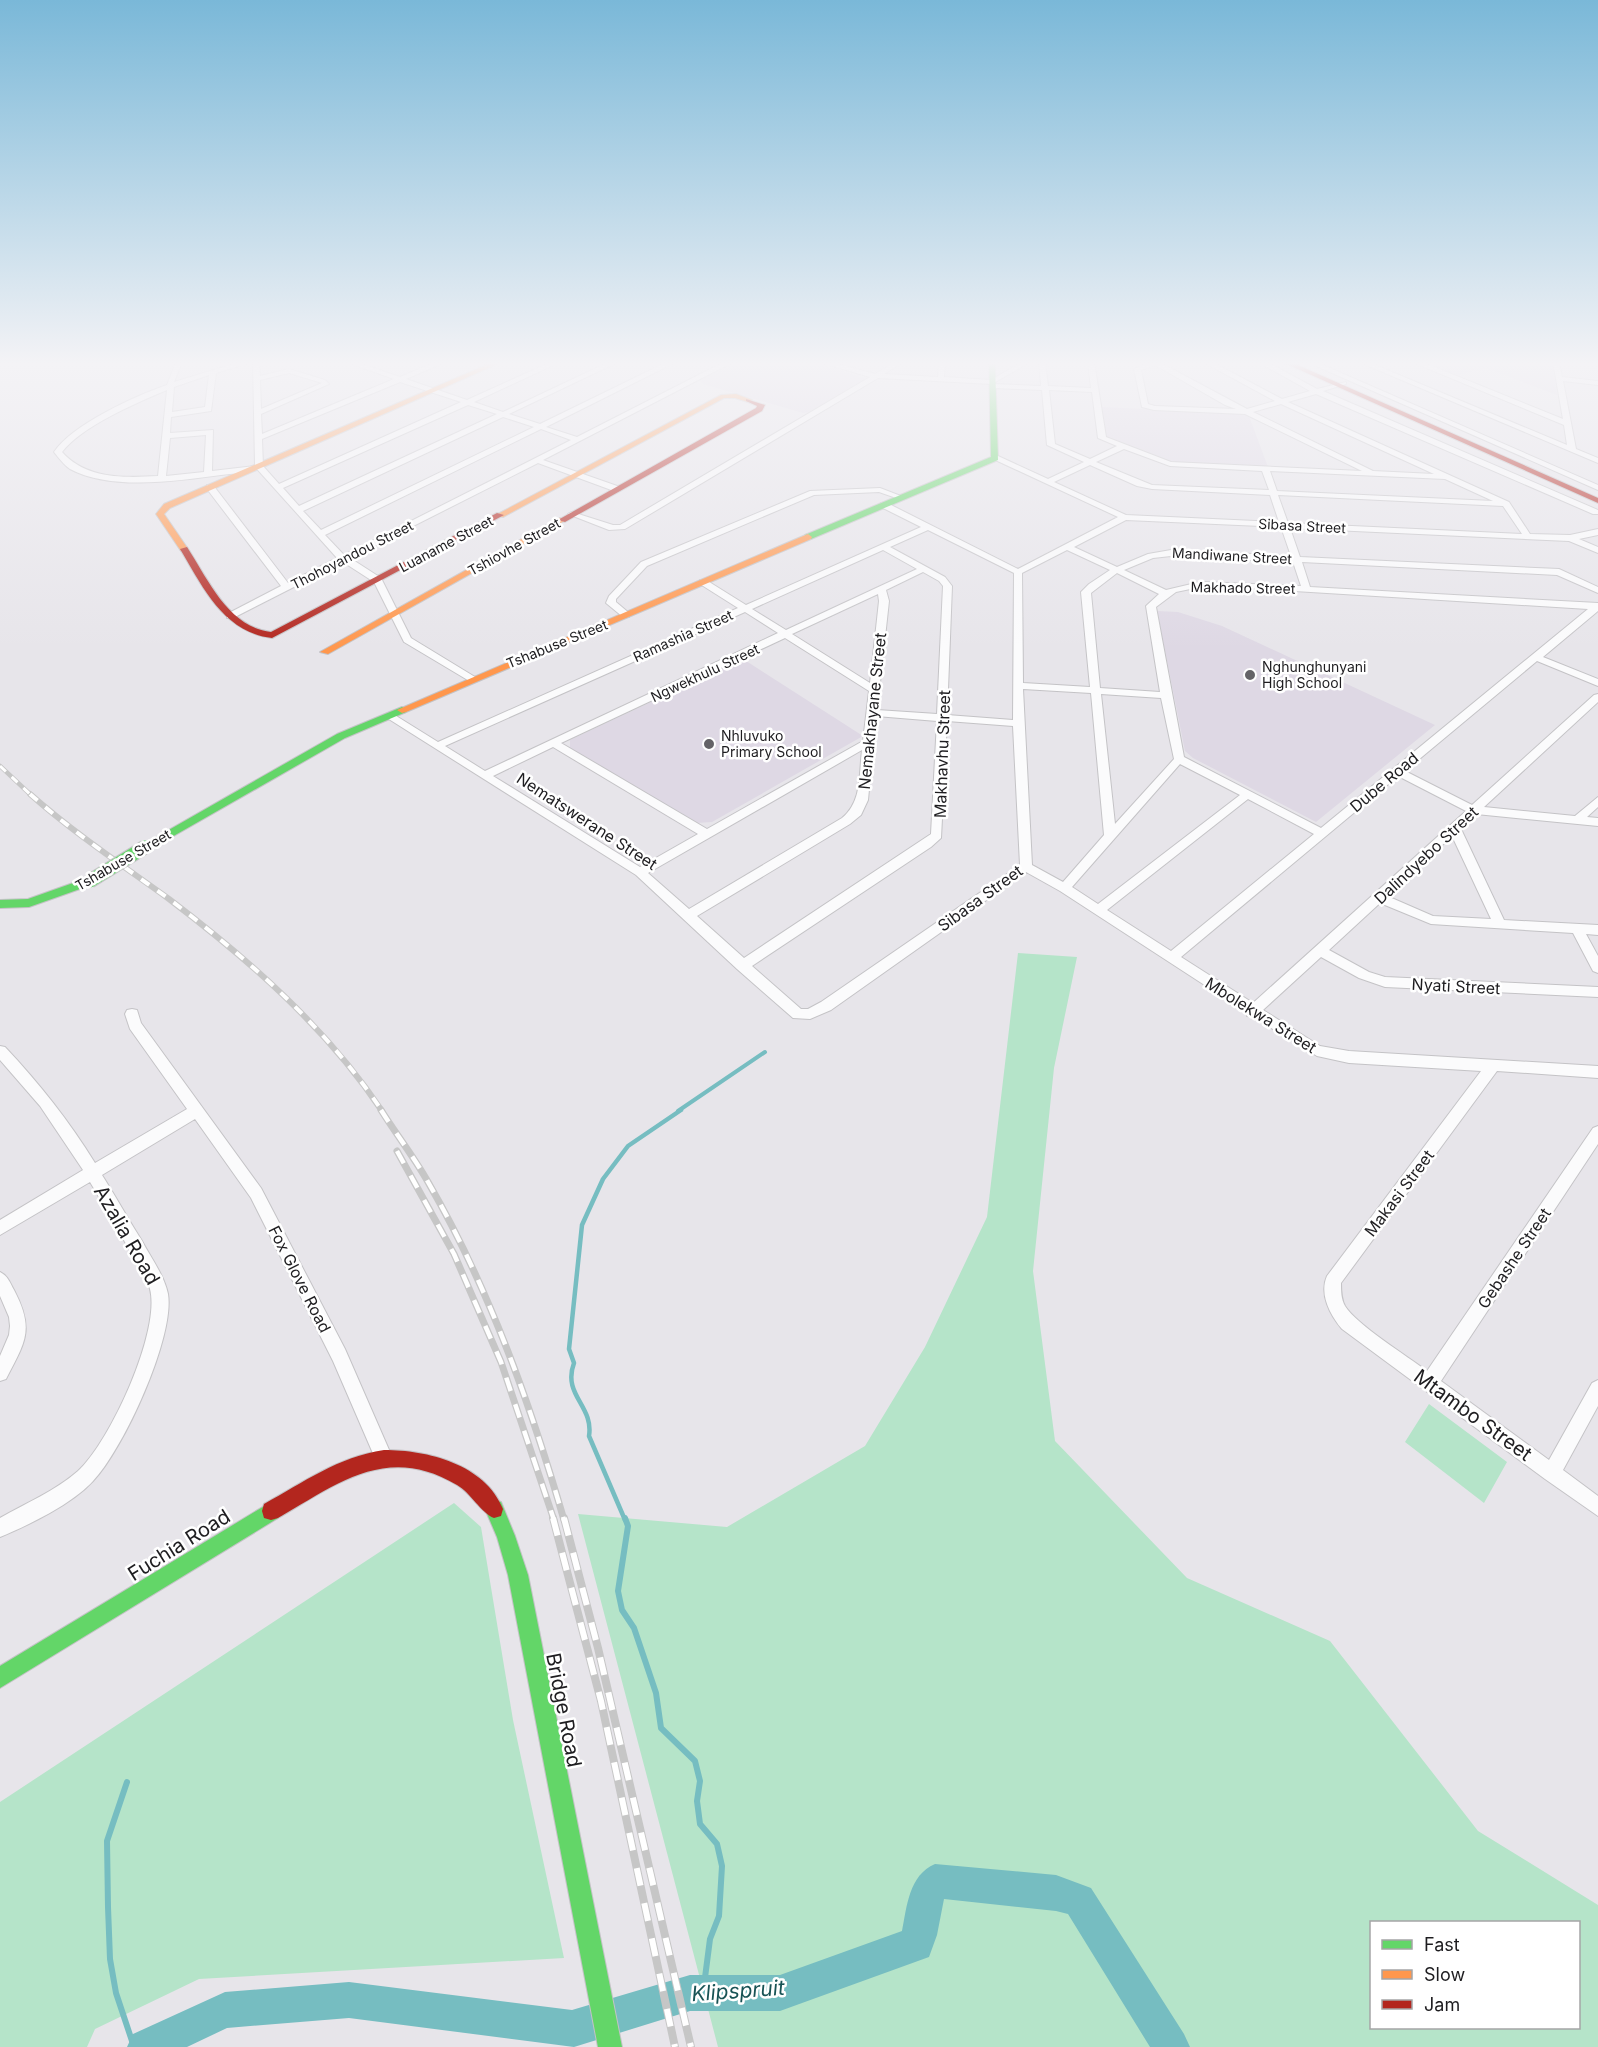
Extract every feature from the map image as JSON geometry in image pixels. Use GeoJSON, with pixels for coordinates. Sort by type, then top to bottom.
{"type":"FeatureCollection","features":[{"type":"Feature","properties":{"kind":"street"},"geometry":{"type":"LineString","coordinates":[[61,458],[64,462],[91,473],[132,480],[209,481]]}},
{"type":"Feature","properties":{"kind":"street"},"geometry":{"type":"LineString","coordinates":[[162,479],[164,458]]}},
{"type":"Feature","properties":{"kind":"street"},"geometry":{"type":"LineString","coordinates":[[209,458],[209,481],[287,588]]}},
{"type":"Feature","properties":{"kind":"street"},"geometry":{"type":"LineString","coordinates":[[257,458],[257,467],[343,559],[378,580],[406,640],[471,679]]}},
{"type":"Feature","properties":{"kind":"street"},"geometry":{"type":"LineString","coordinates":[[230,616],[160,514],[167,506],[209,481],[257,467],[279,458]]}},
{"type":"Feature","properties":{"kind":"street"},"geometry":{"type":"LineString","coordinates":[[278,487],[344,458]]}},
{"type":"Feature","properties":{"kind":"street"},"geometry":{"type":"LineString","coordinates":[[298,510],[411,458]]}},
{"type":"Feature","properties":{"kind":"street"},"geometry":{"type":"LineString","coordinates":[[320,534],[476,458]]}},
{"type":"Feature","properties":{"kind":"street","name":"Thohoyandou Street"},"geometry":{"type":"LineString","coordinates":[[230,616],[542,458]]}},
{"type":"Feature","properties":{"kind":"street","name":"Luaname Street"},"geometry":{"type":"LineString","coordinates":[[230,616],[237,624],[260,636],[279,633],[608,458]]}},
{"type":"Feature","properties":{"kind":"street","name":"Tshiovhe Street"},"geometry":{"type":"LineString","coordinates":[[325,652],[673,458]]}},
{"type":"Feature","properties":{"kind":"street"},"geometry":{"type":"LineString","coordinates":[[572,514],[612,528],[622,527],[739,458]]}},
{"type":"Feature","properties":{"kind":"street"},"geometry":{"type":"LineString","coordinates":[[995,458],[1125,517]]}},
{"type":"Feature","properties":{"kind":"street","name":"Tshabuse Street"},"geometry":{"type":"LineString","coordinates":[[0,904],[36,901],[90,881],[311,750],[471,679],[995,458]]}},
{"type":"Feature","properties":{"kind":"street"},"geometry":{"type":"LineString","coordinates":[[1078,458],[1152,487],[1506,504]]}},
{"type":"Feature","properties":{"kind":"street"},"geometry":{"type":"LineString","coordinates":[[1048,482],[1100,458]]}},
{"type":"Feature","properties":{"kind":"street"},"geometry":{"type":"LineString","coordinates":[[1152,458],[1170,464],[1445,477]]}},
{"type":"Feature","properties":{"kind":"street"},"geometry":{"type":"LineString","coordinates":[[1341,458],[1375,474]]}},
{"type":"Feature","properties":{"kind":"street"},"geometry":{"type":"LineString","coordinates":[[1403,458],[1506,504],[1528,537]]}},
{"type":"Feature","properties":{"kind":"street"},"geometry":{"type":"LineString","coordinates":[[1477,458],[1597,507]]}},
{"type":"Feature","properties":{"kind":"street"},"geometry":{"type":"LineString","coordinates":[[1494,458],[1597,507]]}},
{"type":"Feature","properties":{"kind":"street"},"geometry":{"type":"LineString","coordinates":[[1519,458],[1598,490]]}},
{"type":"Feature","properties":{"kind":"street"},"geometry":{"type":"LineString","coordinates":[[1525,458],[1598,490]]}},
{"type":"Feature","properties":{"kind":"street"},"geometry":{"type":"LineString","coordinates":[[537,460],[617,489]]}},
{"type":"Feature","properties":{"kind":"street"},"geometry":{"type":"LineString","coordinates":[[1265,468],[1308,590]]}},
{"type":"Feature","properties":{"kind":"street"},"geometry":{"type":"LineString","coordinates":[[626,615],[611,603],[612,598],[649,561],[813,493],[880,490],[902,498]]}},
{"type":"Feature","properties":{"kind":"street"},"geometry":{"type":"LineString","coordinates":[[884,505],[1018,572]]}},
{"type":"Feature","properties":{"kind":"street","name":"Sibasa Street"},"geometry":{"type":"LineString","coordinates":[[810,1014],[826,1006],[1026,867],[1018,723],[1018,572],[1125,517],[1528,537],[1570,538],[1598,531]]}},
{"type":"Feature","properties":{"kind":"street","name":"Ramashia Street"},"geometry":{"type":"LineString","coordinates":[[439,746],[928,527]]}},
{"type":"Feature","properties":{"kind":"street"},"geometry":{"type":"LineString","coordinates":[[1570,538],[1598,550]]}},
{"type":"Feature","properties":{"kind":"street"},"geometry":{"type":"LineString","coordinates":[[1066,546],[1167,594]]}},
{"type":"Feature","properties":{"kind":"street","name":"Makhavhu Street"},"geometry":{"type":"LineString","coordinates":[[742,966],[927,844],[937,835],[944,718],[948,586],[883,547]]}},
{"type":"Feature","properties":{"kind":"street","name":"Mandiwane Street"},"geometry":{"type":"LineString","coordinates":[[1110,835],[1109,804],[1086,592],[1119,570],[1159,553],[1558,572],[1598,590]]}},
{"type":"Feature","properties":{"kind":"street","name":"Ngwekhulu Street"},"geometry":{"type":"LineString","coordinates":[[485,775],[882,591],[923,569]]}},
{"type":"Feature","properties":{"kind":"street"},"geometry":{"type":"LineString","coordinates":[[703,582],[875,690]]}},
{"type":"Feature","properties":{"kind":"street","name":"Makhado Street"},"geometry":{"type":"LineString","coordinates":[[1179,759],[1151,606],[1167,594],[1199,584],[1598,607]]}},
{"type":"Feature","properties":{"kind":"street","name":"Nemakhayane Street"},"geometry":{"type":"LineString","coordinates":[[688,916],[852,817],[862,800],[884,601],[882,591]]}},
{"type":"Feature","properties":{"kind":"street","name":"Dube Road"},"geometry":{"type":"LineString","coordinates":[[1170,958],[1598,607]]}},
{"type":"Feature","properties":{"kind":"street"},"geometry":{"type":"LineString","coordinates":[[1535,657],[1598,683]]}},
{"type":"Feature","properties":{"kind":"street"},"geometry":{"type":"LineString","coordinates":[[1019,686],[1166,695]]}},
{"type":"Feature","properties":{"kind":"street","name":"Dalindyebo Street"},"geometry":{"type":"LineString","coordinates":[[1252,1012],[1322,951],[1454,827],[1598,697]]}},
{"type":"Feature","properties":{"kind":"street"},"geometry":{"type":"LineString","coordinates":[[872,713],[1018,723]]}},
{"type":"Feature","properties":{"kind":"street","name":"Nematswerane Street"},"geometry":{"type":"LineString","coordinates":[[389,716],[640,872],[792,1011],[810,1014]]}},
{"type":"Feature","properties":{"kind":"street"},"geometry":{"type":"LineString","coordinates":[[640,872],[705,833],[869,742]]}},
{"type":"Feature","properties":{"kind":"street"},"geometry":{"type":"LineString","coordinates":[[555,744],[705,833]]}},
{"type":"Feature","properties":{"kind":"street"},"geometry":{"type":"LineString","coordinates":[[1065,888],[1179,759],[1322,833]]}},
{"type":"Feature","properties":{"kind":"street"},"geometry":{"type":"LineString","coordinates":[[1396,771],[1473,810],[1598,822]]}},
{"type":"Feature","properties":{"kind":"street"},"geometry":{"type":"LineString","coordinates":[[1098,910],[1248,794]]}},
{"type":"Feature","properties":{"kind":"street"},"geometry":{"type":"LineString","coordinates":[[1576,821],[1598,801]]}},
{"type":"Feature","properties":{"kind":"street"},"geometry":{"type":"LineString","coordinates":[[1109,804],[1132,811]]}},
{"type":"Feature","properties":{"kind":"street"},"geometry":{"type":"LineString","coordinates":[[1454,827],[1500,925]]}},
{"type":"Feature","properties":{"kind":"street","name":"Mbolekwa Street"},"geometry":{"type":"LineString","coordinates":[[1026,867],[1065,888],[1307,1047],[1324,1054],[1492,1067],[1598,1072]]}},
{"type":"Feature","properties":{"kind":"street"},"geometry":{"type":"LineString","coordinates":[[1380,898],[1431,920],[1598,930]]}},
{"type":"Feature","properties":{"kind":"street"},"geometry":{"type":"LineString","coordinates":[[1577,929],[1598,968]]}},
{"type":"Feature","properties":{"kind":"street","name":"Nyati Street"},"geometry":{"type":"LineString","coordinates":[[1322,951],[1364,975],[1385,982],[1598,992]]}},
{"type":"Feature","properties":{"kind":"street","name":"Fox Glove Road"},"geometry":{"type":"LineString","coordinates":[[132,1014],[135,1025],[256,1193],[339,1355],[378,1438],[384,1459]]}},
{"type":"Feature","properties":{"kind":"street","name":"Azalia Road"},"geometry":{"type":"LineString","coordinates":[[0,1051],[24,1074],[45,1101],[91,1173],[155,1279],[161,1307],[156,1339],[138,1381],[93,1469],[74,1485],[0,1528]]}},
{"type":"Feature","properties":{"kind":"street","name":"Makasi Street"},"geometry":{"type":"LineString","coordinates":[[1348,1323],[1337,1311],[1333,1300],[1333,1281],[1492,1067]]}},
{"type":"Feature","properties":{"kind":"street"},"geometry":{"type":"LineString","coordinates":[[0,1228],[196,1111]]}},
{"type":"Feature","properties":{"kind":"street","name":"Gebashe Street"},"geometry":{"type":"LineString","coordinates":[[1429,1383],[1598,1132]]}},
{"type":"Feature","properties":{"kind":"street"},"geometry":{"type":"LineString","coordinates":[[0,1280],[21,1321],[15,1346],[0,1372]]}},
{"type":"Feature","properties":{"kind":"street","name":"Mtambo Street"},"geometry":{"type":"LineString","coordinates":[[1348,1323],[1598,1507]]}},
{"type":"Feature","properties":{"kind":"street"},"geometry":{"type":"LineString","coordinates":[[1551,1473],[1598,1389]]}},
{"type":"Feature","properties":{"kind":"street","name":"Fuchia Road"},"geometry":{"type":"LineString","coordinates":[[0,1678],[316,1483],[354,1466],[384,1459]]}},
{"type":"Feature","properties":{"kind":"street","name":"Bridge Road"},"geometry":{"type":"LineString","coordinates":[[384,1459],[416,1460],[466,1477],[486,1497],[501,1525],[523,1594],[610,2047]]}},
{"type":"Feature","properties":{"kind":"shaded area"},"geometry":{"type":"Polygon","coordinates":[[[1151,458],[1264,458],[1268,467],[1162,462],[1151,458]]]}},
{"type":"Feature","properties":{"kind":"shaded area","name":"Nghunghunyani High School"},"geometry":{"type":"Polygon","coordinates":[[[1157,611],[1178,612],[1222,626],[1435,725],[1316,822],[1193,758],[1185,751],[1157,611]]]}},
{"type":"Feature","properties":{"kind":"shaded area","name":"Nhluvuko Primary School"},"geometry":{"type":"Polygon","coordinates":[[[743,659],[863,736],[712,822],[696,823],[570,748],[570,740],[743,659]]]}},
{"type":"Feature","properties":{"kind":"green space"},"geometry":{"type":"Polygon","coordinates":[[[1018,953],[1077,957],[1054,1068],[1033,1271],[1055,1441],[1187,1578],[1330,1641],[1478,1831],[1598,1905],[1598,2047],[718,2047],[578,1514],[727,1527],[865,1446],[925,1347],[987,1217],[1018,953]]]}},
{"type":"Feature","properties":{"kind":"green space"},"geometry":{"type":"Polygon","coordinates":[[[1429,1404],[1507,1462],[1484,1503],[1405,1442],[1429,1404]]]}},
{"type":"Feature","properties":{"kind":"green space"},"geometry":{"type":"Polygon","coordinates":[[[454,1503],[481,1527],[513,1720],[564,1958],[199,1979],[95,2029],[87,2047],[0,2047],[0,1802],[454,1503]]]}},
{"type":"Feature","properties":{"kind":"waterway"},"geometry":{"type":"LineString","coordinates":[[678,1111],[765,1052]]}},
{"type":"Feature","properties":{"kind":"waterway"},"geometry":{"type":"LineString","coordinates":[[625,1520],[589,1436],[587,1416],[572,1384],[571,1374],[574,1363],[569,1349],[582,1225],[603,1179],[628,1146],[681,1110]]}},
{"type":"Feature","properties":{"kind":"waterway"},"geometry":{"type":"LineString","coordinates":[[625,1518],[628,1526],[618,1591],[622,1610],[634,1628],[656,1693],[661,1728],[695,1761],[700,1781],[697,1801],[700,1824],[717,1844],[722,1866],[719,1916],[710,1939],[703,1993]]}},
{"type":"Feature","properties":{"kind":"waterway"},"geometry":{"type":"LineString","coordinates":[[127,1782],[107,1841],[108,1907],[110,1959],[116,1993],[134,2047]]}},
{"type":"Feature","properties":{"kind":"waterway","name":"Klipspruit"},"geometry":{"type":"LineString","coordinates":[[146,2047],[225,2010],[349,2000],[572,2029],[690,1993],[780,1993],[916,1944],[927,1896],[935,1881],[1056,1893],[1079,1900],[1171,2047]]}},
{"type":"Feature","properties":{"kind":"railway"},"geometry":{"type":"LineString","coordinates":[[0,766],[32,796]]}},
{"type":"Feature","properties":{"kind":"railway"},"geometry":{"type":"LineString","coordinates":[[30,794],[81,835],[199,922],[257,971],[337,1051],[382,1111]]}},
{"type":"Feature","properties":{"kind":"railway"},"geometry":{"type":"LineString","coordinates":[[381,1110],[428,1182],[450,1222],[489,1305],[522,1390],[564,1520]]}},
{"type":"Feature","properties":{"kind":"railway"},"geometry":{"type":"LineString","coordinates":[[397,1151],[454,1254],[501,1362],[554,1520]]}},
{"type":"Feature","properties":{"kind":"railway"},"geometry":{"type":"LineString","coordinates":[[553,1518],[601,1701],[675,2047]]}},
{"type":"Feature","properties":{"kind":"railway"},"geometry":{"type":"LineString","coordinates":[[564,1518],[598,1648],[691,2047]]}},
{"type":"Feature","properties":{"kind":"traffic: fast"},"geometry":{"type":"LineString","coordinates":[[808,537],[995,458]]}},
{"type":"Feature","properties":{"kind":"traffic: fast"},"geometry":{"type":"LineString","coordinates":[[145,847],[341,736],[402,710]]}},
{"type":"Feature","properties":{"kind":"traffic: fast"},"geometry":{"type":"LineString","coordinates":[[90,881],[145,847]]}},
{"type":"Feature","properties":{"kind":"traffic: fast"},"geometry":{"type":"LineString","coordinates":[[0,904],[29,903],[90,881]]}},
{"type":"Feature","properties":{"kind":"traffic: fast"},"geometry":{"type":"LineString","coordinates":[[494,1509],[506,1536],[518,1575],[610,2047]]}},
{"type":"Feature","properties":{"kind":"traffic: fast"},"geometry":{"type":"LineString","coordinates":[[0,1678],[271,1511]]}},
{"type":"Feature","properties":{"kind":"traffic: slow"},"geometry":{"type":"LineString","coordinates":[[184,549],[160,514],[167,506],[279,458]]}},
{"type":"Feature","properties":{"kind":"traffic: slow"},"geometry":{"type":"LineString","coordinates":[[500,515],[608,458]]}},
{"type":"Feature","properties":{"kind":"traffic: slow"},"geometry":{"type":"LineString","coordinates":[[325,652],[562,520]]}},
{"type":"Feature","properties":{"kind":"traffic: slow"},"geometry":{"type":"LineString","coordinates":[[402,710],[808,537]]}},
{"type":"Feature","properties":{"kind":"traffic: jam"},"geometry":{"type":"LineString","coordinates":[[562,520],[673,458]]}},
{"type":"Feature","properties":{"kind":"traffic: jam"},"geometry":{"type":"LineString","coordinates":[[1500,458],[1598,501]]}},
{"type":"Feature","properties":{"kind":"traffic: jam"},"geometry":{"type":"LineString","coordinates":[[184,549],[210,590],[231,617],[257,633],[272,635],[500,515]]}},
{"type":"Feature","properties":{"kind":"traffic: jam"},"geometry":{"type":"LineString","coordinates":[[271,1511],[344,1469],[363,1462],[384,1459],[405,1459],[447,1469],[466,1479],[494,1509]]}},
{"type":"Feature","properties":{"kind":"place","name":"Nghunghunyani High School"},"geometry":{"type":"Point","coordinates":[1250,675]}},
{"type":"Feature","properties":{"kind":"place","name":"Nhluvuko Primary School"},"geometry":{"type":"Point","coordinates":[709,744]}}]}
